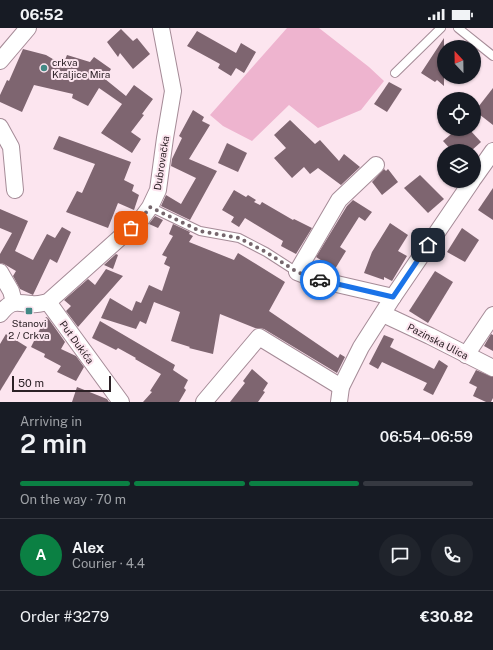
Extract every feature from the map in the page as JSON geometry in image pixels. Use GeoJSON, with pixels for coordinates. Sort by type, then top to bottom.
{"type":"FeatureCollection","features":[{"type":"Feature","properties":{"kind":"street"},"geometry":{"type":"LineString","coordinates":[[0,61],[28,28]]}},
{"type":"Feature","properties":{"kind":"street","name":"Dubrovačka"},"geometry":{"type":"LineString","coordinates":[[48,302],[142,218],[150,207],[158,190],[173,91],[164,31]]}},
{"type":"Feature","properties":{"kind":"street"},"geometry":{"type":"LineString","coordinates":[[0,127],[11,147],[15,190]]}},
{"type":"Feature","properties":{"kind":"street"},"geometry":{"type":"LineString","coordinates":[[481,168],[493,151]]}},
{"type":"Feature","properties":{"kind":"street"},"geometry":{"type":"LineString","coordinates":[[376,165],[339,200],[297,272],[315,279],[393,297]]}},
{"type":"Feature","properties":{"kind":"street"},"geometry":{"type":"LineString","coordinates":[[204,402],[259,338],[340,394],[361,347],[467,188]]}},
{"type":"Feature","properties":{"kind":"street"},"geometry":{"type":"LineString","coordinates":[[0,272],[11,291],[14,302]]}},
{"type":"Feature","properties":{"kind":"street"},"geometry":{"type":"LineString","coordinates":[[0,314],[14,302],[32,304],[48,302]]}},
{"type":"Feature","properties":{"kind":"street","name":"Put Dukića"},"geometry":{"type":"LineString","coordinates":[[48,302],[121,402]]}},
{"type":"Feature","properties":{"kind":"street","name":"Pazinska Ulica"},"geometry":{"type":"LineString","coordinates":[[382,314],[493,368]]}},
{"type":"Feature","properties":{"kind":"street"},"geometry":{"type":"LineString","coordinates":[[466,355],[493,315]]}},
{"type":"Feature","properties":{"kind":"lane"},"geometry":{"type":"LineString","coordinates":[[395,73],[441,28]]}},
{"type":"Feature","properties":{"kind":"lane"},"geometry":{"type":"LineString","coordinates":[[458,28],[493,56]]}},
{"type":"Feature","properties":{"kind":"lane"},"geometry":{"type":"LineString","coordinates":[[150,207],[200,231],[239,238],[266,252],[297,272]]}},
{"type":"Feature","properties":{"kind":"shaded area"},"geometry":{"type":"Polygon","coordinates":[[[287,28],[319,28],[369,67],[384,81],[361,110],[318,128],[289,105],[252,141],[223,126],[210,115],[287,28]]]}},
{"type":"Feature","properties":{"kind":"building"},"geometry":{"type":"Polygon","coordinates":[[[121,29],[133,41],[137,38],[150,54],[133,69],[120,53],[118,57],[107,42],[121,29]]]}},
{"type":"Feature","properties":{"kind":"building"},"geometry":{"type":"Polygon","coordinates":[[[197,31],[236,53],[241,43],[256,52],[244,73],[236,68],[231,76],[218,68],[220,64],[187,46],[197,31]]]}},
{"type":"Feature","properties":{"kind":"building"},"geometry":{"type":"Polygon","coordinates":[[[23,49],[46,55],[63,65],[67,55],[90,62],[94,57],[111,69],[105,79],[126,96],[134,85],[153,99],[142,114],[144,115],[131,132],[141,139],[132,153],[101,133],[122,104],[99,88],[88,106],[72,98],[73,94],[34,85],[22,112],[0,102],[0,95],[7,80],[9,81],[23,49]]]}},
{"type":"Feature","properties":{"kind":"building"},"geometry":{"type":"Polygon","coordinates":[[[437,49],[437,80],[435,82],[421,73],[437,49]]]}},
{"type":"Feature","properties":{"kind":"building"},"geometry":{"type":"Polygon","coordinates":[[[389,82],[402,89],[387,112],[374,104],[389,82]]]}},
{"type":"Feature","properties":{"kind":"building"},"geometry":{"type":"Polygon","coordinates":[[[493,88],[493,125],[481,116],[481,103],[493,88]]]}},
{"type":"Feature","properties":{"kind":"building"},"geometry":{"type":"Polygon","coordinates":[[[193,110],[204,117],[202,121],[210,125],[189,159],[217,171],[190,220],[161,206],[166,195],[181,204],[196,178],[171,166],[172,159],[182,138],[179,136],[193,110]]]}},
{"type":"Feature","properties":{"kind":"building"},"geometry":{"type":"Polygon","coordinates":[[[290,120],[315,144],[320,140],[339,161],[344,154],[360,167],[341,185],[318,168],[310,174],[304,167],[292,178],[274,158],[286,148],[274,135],[290,120]]]}},
{"type":"Feature","properties":{"kind":"building"},"geometry":{"type":"Polygon","coordinates":[[[59,136],[131,162],[124,180],[134,185],[132,191],[139,195],[134,210],[118,203],[108,228],[66,212],[77,191],[82,193],[95,164],[53,149],[59,136]]]}},
{"type":"Feature","properties":{"kind":"building"},"geometry":{"type":"Polygon","coordinates":[[[449,136],[475,136],[481,142],[479,144],[446,144],[443,141],[449,136]]]}},
{"type":"Feature","properties":{"kind":"building"},"geometry":{"type":"Polygon","coordinates":[[[227,143],[247,153],[238,172],[218,163],[227,143]]]}},
{"type":"Feature","properties":{"kind":"building"},"geometry":{"type":"Polygon","coordinates":[[[384,169],[386,171],[388,169],[398,182],[382,195],[372,182],[384,169]]]}},
{"type":"Feature","properties":{"kind":"building"},"geometry":{"type":"Polygon","coordinates":[[[420,175],[444,199],[428,213],[404,188],[420,175]]]}},
{"type":"Feature","properties":{"kind":"building"},"geometry":{"type":"Polygon","coordinates":[[[493,188],[493,220],[478,210],[493,188]]]}},
{"type":"Feature","properties":{"kind":"building"},"geometry":{"type":"Polygon","coordinates":[[[234,190],[246,197],[248,195],[256,200],[254,202],[260,205],[262,202],[293,220],[294,219],[312,228],[296,254],[281,246],[283,241],[245,218],[239,227],[231,222],[234,217],[222,210],[234,190]]]}},
{"type":"Feature","properties":{"kind":"building"},"geometry":{"type":"Polygon","coordinates":[[[353,200],[372,212],[365,221],[359,217],[340,247],[346,251],[335,269],[316,257],[347,206],[353,200]]]}},
{"type":"Feature","properties":{"kind":"building"},"geometry":{"type":"Polygon","coordinates":[[[0,209],[28,221],[15,251],[33,260],[47,234],[55,238],[62,227],[71,232],[57,263],[50,259],[33,295],[20,289],[13,276],[16,271],[0,263],[0,254],[12,233],[0,228],[0,209]]]}},
{"type":"Feature","properties":{"kind":"building"},"geometry":{"type":"Polygon","coordinates":[[[155,216],[163,220],[158,228],[149,224],[155,216]]]}},
{"type":"Feature","properties":{"kind":"building"},"geometry":{"type":"Polygon","coordinates":[[[390,223],[408,235],[398,251],[407,256],[392,281],[384,277],[384,280],[364,273],[372,252],[390,223]]]}},
{"type":"Feature","properties":{"kind":"building"},"geometry":{"type":"Polygon","coordinates":[[[173,224],[190,232],[189,234],[193,236],[189,242],[234,260],[238,253],[285,282],[269,311],[338,358],[340,354],[345,357],[337,373],[264,329],[255,328],[220,314],[213,354],[189,348],[190,347],[171,341],[180,312],[154,302],[146,324],[140,321],[136,329],[101,318],[110,298],[132,311],[136,301],[141,303],[149,285],[162,291],[170,267],[164,264],[167,257],[162,255],[173,236],[169,234],[173,224]]]}},
{"type":"Feature","properties":{"kind":"building"},"geometry":{"type":"Polygon","coordinates":[[[462,228],[479,240],[465,262],[447,252],[462,228]]]}},
{"type":"Feature","properties":{"kind":"building"},"geometry":{"type":"Polygon","coordinates":[[[116,254],[118,255],[113,269],[104,265],[116,254]]]}},
{"type":"Feature","properties":{"kind":"building"},"geometry":{"type":"Polygon","coordinates":[[[106,269],[123,276],[78,327],[66,311],[71,306],[64,300],[88,279],[95,285],[106,269]]]}},
{"type":"Feature","properties":{"kind":"building"},"geometry":{"type":"Polygon","coordinates":[[[435,271],[453,282],[428,323],[409,311],[435,271]]]}},
{"type":"Feature","properties":{"kind":"building"},"geometry":{"type":"Polygon","coordinates":[[[46,317],[65,342],[61,349],[76,356],[84,367],[76,381],[57,372],[61,366],[44,357],[45,354],[31,347],[46,317]]]}},
{"type":"Feature","properties":{"kind":"building"},"geometry":{"type":"Polygon","coordinates":[[[100,321],[175,365],[173,370],[188,380],[184,388],[186,390],[179,402],[143,402],[152,392],[150,391],[161,374],[118,348],[116,350],[92,338],[100,321]]]}},
{"type":"Feature","properties":{"kind":"building"},"geometry":{"type":"Polygon","coordinates":[[[6,334],[27,347],[0,391],[0,344],[6,334]]]}},
{"type":"Feature","properties":{"kind":"building"},"geometry":{"type":"Polygon","coordinates":[[[491,334],[493,335],[493,351],[484,346],[491,334]]]}},
{"type":"Feature","properties":{"kind":"building"},"geometry":{"type":"Polygon","coordinates":[[[384,335],[394,339],[390,347],[434,369],[439,360],[448,366],[433,395],[423,390],[427,383],[382,362],[378,369],[369,364],[384,335]]]}},
{"type":"Feature","properties":{"kind":"building"},"geometry":{"type":"Polygon","coordinates":[[[252,369],[268,383],[263,391],[265,392],[258,402],[230,402],[245,383],[243,381],[252,369]]]}},
{"type":"Feature","properties":{"kind":"building"},"geometry":{"type":"Polygon","coordinates":[[[476,370],[493,377],[493,398],[491,402],[486,402],[473,396],[477,387],[469,383],[476,370]]]}},
{"type":"Feature","properties":{"kind":"building"},"geometry":{"type":"Polygon","coordinates":[[[77,387],[107,399],[109,402],[72,402],[77,387]]]}},
{"type":"Feature","properties":{"kind":"way so far"},"geometry":{"type":"LineString","coordinates":[[131,228],[142,218],[150,207],[200,231],[239,238],[266,252],[297,272],[320,280]]}},
{"type":"Feature","properties":{"kind":"place","name":"crkva Kraljice Mira"},"geometry":{"type":"Point","coordinates":[44,68]}},
{"type":"Feature","properties":{"kind":"place","name":"Stanovi 2 / Crkva"},"geometry":{"type":"Point","coordinates":[29,311]}},
{"type":"Feature","properties":{"kind":"route"},"geometry":{"type":"LineString","coordinates":[[320,280],[393,297],[428,245]]}}]}
